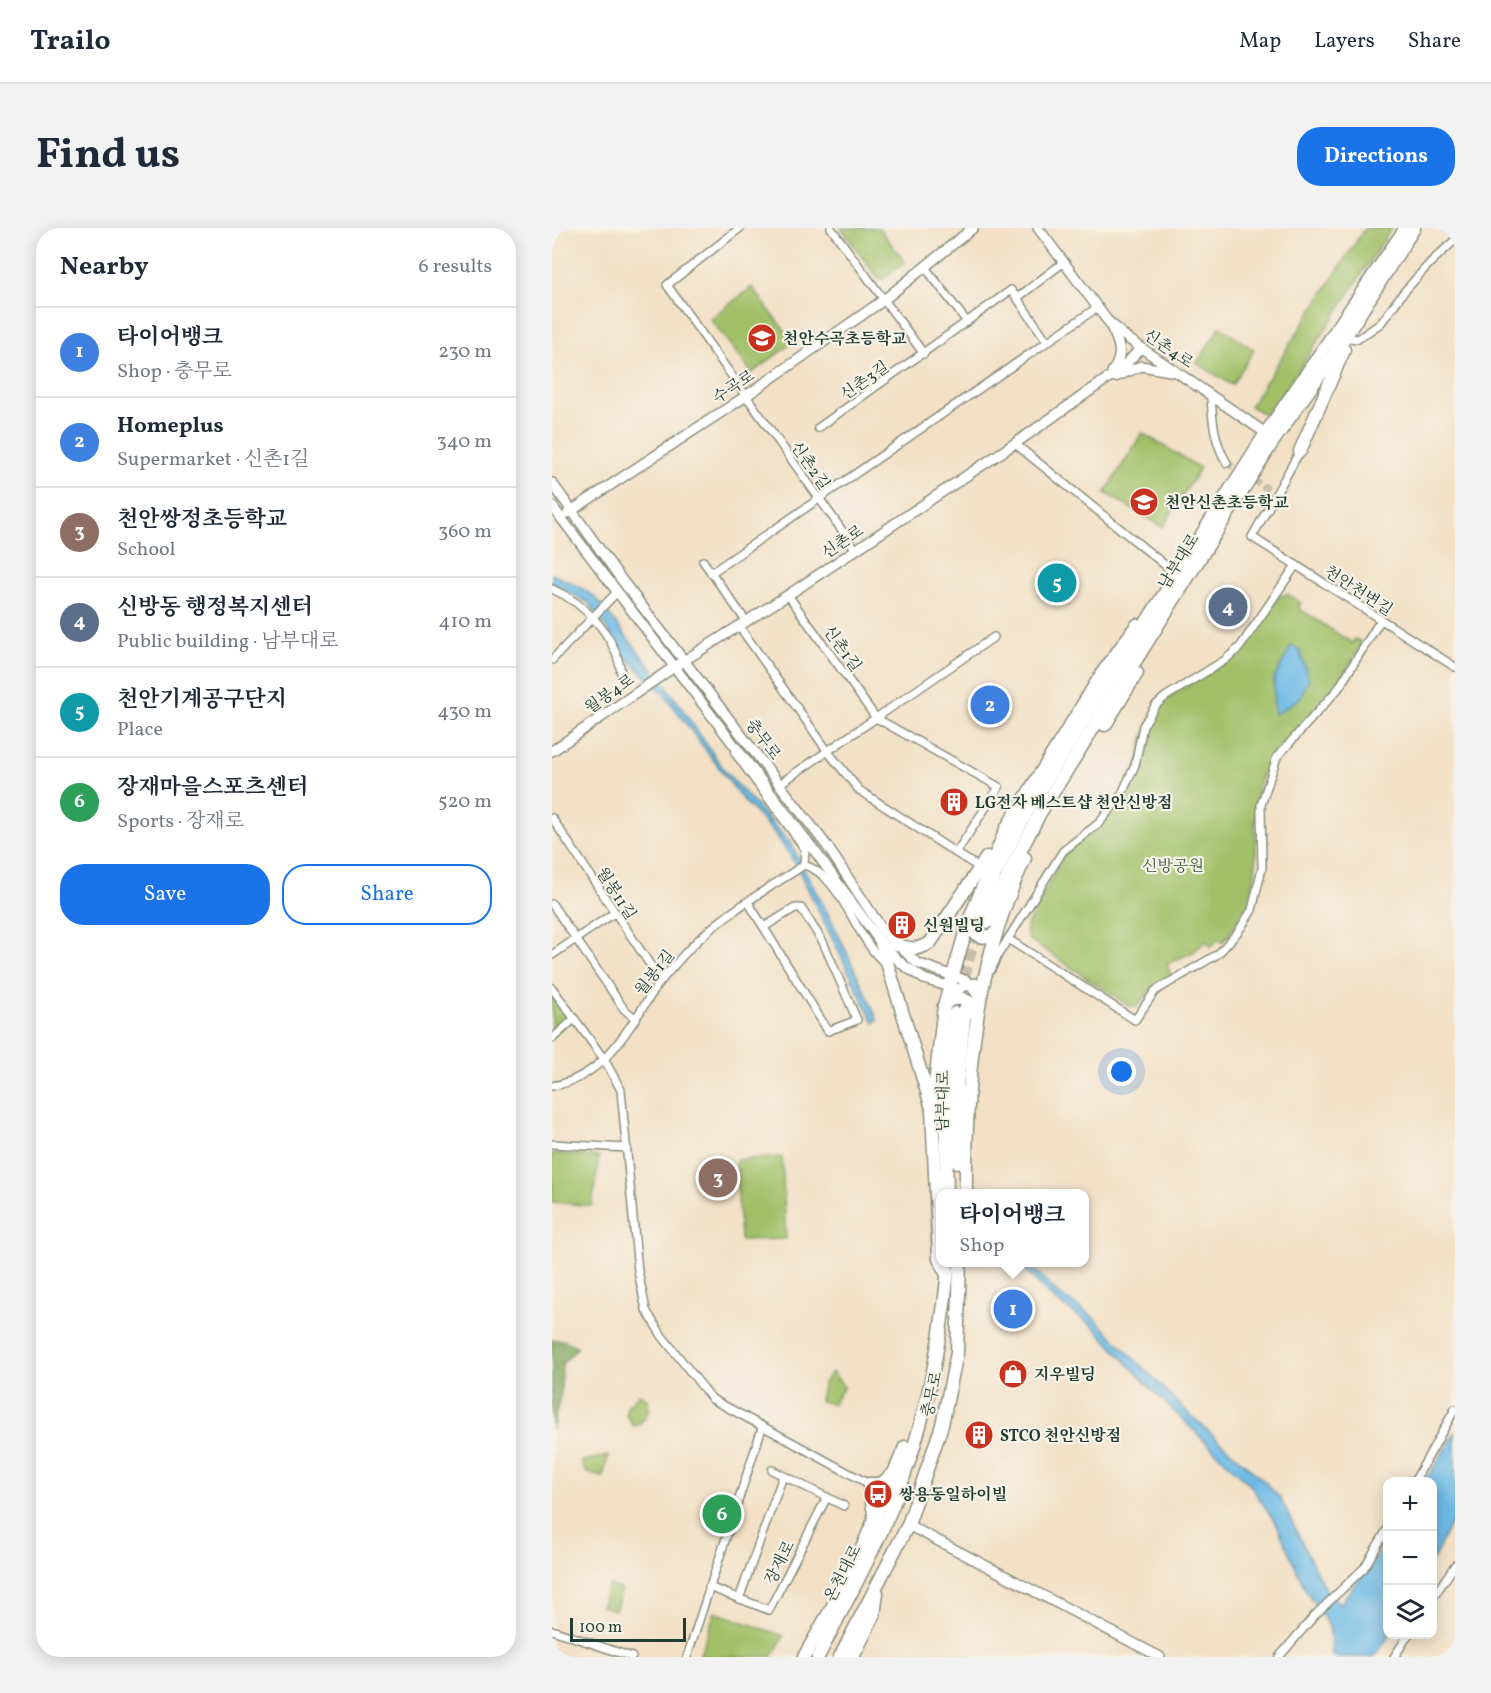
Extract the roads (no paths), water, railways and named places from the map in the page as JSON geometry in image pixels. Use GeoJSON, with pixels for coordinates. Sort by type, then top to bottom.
{"type":"FeatureCollection","features":[{"type":"Feature","properties":{"kind":"highway","name":"남부대로"},"geometry":{"type":"LineString","coordinates":[[978,921],[994,874],[1025,815],[1164,592],[1270,436],[1405,228]]}},
{"type":"Feature","properties":{"kind":"highway","name":"남부대로"},"geometry":{"type":"LineString","coordinates":[[978,921],[1008,875],[1040,813],[1168,607],[1270,436],[1354,323],[1414,228]]}},
{"type":"Feature","properties":{"kind":"highway"},"geometry":{"type":"LineString","coordinates":[[1300,451],[1350,338],[1354,323]]}},
{"type":"Feature","properties":{"kind":"highway"},"geometry":{"type":"LineString","coordinates":[[936,1195],[932,1110],[888,966],[887,943],[917,949],[930,943],[1006,828],[1103,672],[1150,604],[1164,592]]}},
{"type":"Feature","properties":{"kind":"highway"},"geometry":{"type":"LineString","coordinates":[[932,1110],[960,1011],[979,997],[996,933],[1016,878],[1031,846],[1160,633],[1168,607]]}},
{"type":"Feature","properties":{"kind":"highway"},"geometry":{"type":"LineString","coordinates":[[966,1189],[967,1102],[960,1011],[950,981],[978,921],[1006,828]]}},
{"type":"Feature","properties":{"kind":"highway"},"geometry":{"type":"LineString","coordinates":[[978,921],[972,933],[986,938],[996,933]]}},
{"type":"Feature","properties":{"kind":"highway","name":"남부대로"},"geometry":{"type":"LineString","coordinates":[[947,1189],[945,1092],[960,1011]]}},
{"type":"Feature","properties":{"kind":"highway","name":"남부대로"},"geometry":{"type":"LineString","coordinates":[[958,1189],[957,1084],[960,1011]]}},
{"type":"Feature","properties":{"kind":"highway","name":"충무로"},"geometry":{"type":"LineString","coordinates":[[894,1504],[925,1409],[955,1267]]}},
{"type":"Feature","properties":{"kind":"highway","name":"충무로"},"geometry":{"type":"LineString","coordinates":[[908,1525],[942,1425],[957,1353],[955,1267]]}},
{"type":"Feature","properties":{"kind":"highway"},"geometry":{"type":"LineString","coordinates":[[804,1657],[856,1562],[908,1440],[925,1409]]}},
{"type":"Feature","properties":{"kind":"highway"},"geometry":{"type":"LineString","coordinates":[[875,1521],[868,1484],[881,1484],[890,1479],[897,1470]]}},
{"type":"Feature","properties":{"kind":"highway","name":"온천대로"},"geometry":{"type":"LineString","coordinates":[[818,1657],[894,1504]]}},
{"type":"Feature","properties":{"kind":"highway"},"geometry":{"type":"LineString","coordinates":[[840,1657],[908,1525]]}},
{"type":"Feature","properties":{"kind":"highway"},"geometry":{"type":"LineString","coordinates":[[856,1562],[880,1535]]}},
{"type":"Feature","properties":{"kind":"highway"},"geometry":{"type":"LineString","coordinates":[[853,1657],[874,1616],[878,1586]]}},
{"type":"Feature","properties":{"kind":"street","name":"신촌2길"},"geometry":{"type":"LineString","coordinates":[[740,228],[667,285],[856,550]]}},
{"type":"Feature","properties":{"kind":"street"},"geometry":{"type":"LineString","coordinates":[[831,228],[924,354],[1011,290],[1047,341]]}},
{"type":"Feature","properties":{"kind":"street","name":"수곡로"},"geometry":{"type":"LineString","coordinates":[[561,519],[746,396],[885,299],[973,228]]}},
{"type":"Feature","properties":{"kind":"street","name":"신촌4로"},"geometry":{"type":"LineString","coordinates":[[1038,228],[1107,320],[1141,348],[1212,394],[1270,436]]}},
{"type":"Feature","properties":{"kind":"street"},"geometry":{"type":"LineString","coordinates":[[1350,338],[1358,339],[1381,323],[1402,293],[1455,240]]}},
{"type":"Feature","properties":{"kind":"street"},"geometry":{"type":"LineString","coordinates":[[1017,298],[1064,262]]}},
{"type":"Feature","properties":{"kind":"street"},"geometry":{"type":"LineString","coordinates":[[925,267],[967,322]]}},
{"type":"Feature","properties":{"kind":"street"},"geometry":{"type":"LineString","coordinates":[[711,573],[1098,307]]}},
{"type":"Feature","properties":{"kind":"street"},"geometry":{"type":"LineString","coordinates":[[1107,320],[1120,346],[1121,355],[1118,364],[1107,379]]}},
{"type":"Feature","properties":{"kind":"street","name":"신촌로"},"geometry":{"type":"LineString","coordinates":[[684,661],[788,595],[1014,443],[1121,369],[1141,348]]}},
{"type":"Feature","properties":{"kind":"street","name":"신촌3길"},"geometry":{"type":"LineString","coordinates":[[818,428],[924,354]]}},
{"type":"Feature","properties":{"kind":"street"},"geometry":{"type":"LineString","coordinates":[[1107,379],[1141,366],[1176,372]]}},
{"type":"Feature","properties":{"kind":"street"},"geometry":{"type":"LineString","coordinates":[[1212,394],[1212,419],[1221,454],[1227,463]]}},
{"type":"Feature","properties":{"kind":"street"},"geometry":{"type":"LineString","coordinates":[[1014,443],[1176,574]]}},
{"type":"Feature","properties":{"kind":"street"},"geometry":{"type":"LineString","coordinates":[[1268,489],[1276,494],[1300,451]]}},
{"type":"Feature","properties":{"kind":"street","name":"충무로"},"geometry":{"type":"LineString","coordinates":[[552,483],[684,661],[827,846],[887,943]]}},
{"type":"Feature","properties":{"kind":"street","name":"천안천변길"},"geometry":{"type":"LineString","coordinates":[[1276,494],[1252,533],[1252,537],[1455,668]]}},
{"type":"Feature","properties":{"kind":"street","name":"충무로"},"geometry":{"type":"LineString","coordinates":[[552,506],[817,854],[912,972],[972,985]]}},
{"type":"Feature","properties":{"kind":"street"},"geometry":{"type":"LineString","coordinates":[[703,561],[829,753],[859,790],[980,868]]}},
{"type":"Feature","properties":{"kind":"street"},"geometry":{"type":"LineString","coordinates":[[979,997],[972,985],[984,974],[998,955],[1063,851],[1099,823],[1121,796],[1135,765],[1143,726],[1155,706],[1165,697],[1226,660],[1240,647],[1296,565]]}},
{"type":"Feature","properties":{"kind":"street"},"geometry":{"type":"LineString","coordinates":[[552,589],[576,601],[594,615],[614,650],[621,673]]}},
{"type":"Feature","properties":{"kind":"street"},"geometry":{"type":"LineString","coordinates":[[552,660],[617,592]]}},
{"type":"Feature","properties":{"kind":"street","name":"신촌1길"},"geometry":{"type":"LineString","coordinates":[[788,595],[876,718],[999,787],[956,853]]}},
{"type":"Feature","properties":{"kind":"street"},"geometry":{"type":"LineString","coordinates":[[1008,939],[1135,1020],[1155,991],[1218,954],[1238,932],[1252,910],[1258,892],[1262,868],[1261,805],[1277,757],[1338,689],[1380,621]]}},
{"type":"Feature","properties":{"kind":"street"},"geometry":{"type":"LineString","coordinates":[[778,785],[829,753],[994,637]]}},
{"type":"Feature","properties":{"kind":"street","name":"월봉4로"},"geometry":{"type":"LineString","coordinates":[[553,750],[684,661]]}},
{"type":"Feature","properties":{"kind":"street"},"geometry":{"type":"LineString","coordinates":[[720,727],[749,773],[805,849],[804,865],[822,873],[876,956],[888,966]]}},
{"type":"Feature","properties":{"kind":"street","name":"월봉11길"},"geometry":{"type":"LineString","coordinates":[[552,818],[660,981]]}},
{"type":"Feature","properties":{"kind":"street","name":"월봉1길"},"geometry":{"type":"LineString","coordinates":[[552,1086],[580,1078],[604,1059],[620,1042],[660,981],[693,945],[723,919],[804,865]]}},
{"type":"Feature","properties":{"kind":"street"},"geometry":{"type":"LineString","coordinates":[[748,902],[828,1031],[857,1020],[823,942],[801,908],[795,908],[764,927]]}},
{"type":"Feature","properties":{"kind":"street"},"geometry":{"type":"LineString","coordinates":[[552,904],[624,1009],[636,1019]]}},
{"type":"Feature","properties":{"kind":"street"},"geometry":{"type":"LineString","coordinates":[[552,955],[614,914]]}},
{"type":"Feature","properties":{"kind":"street"},"geometry":{"type":"LineString","coordinates":[[967,1102],[983,1003],[998,955]]}},
{"type":"Feature","properties":{"kind":"street"},"geometry":{"type":"LineString","coordinates":[[552,988],[573,1020],[604,1059],[621,1090],[638,1271],[646,1310],[674,1353],[712,1399],[868,1484]]}},
{"type":"Feature","properties":{"kind":"street"},"geometry":{"type":"LineString","coordinates":[[552,1039],[573,1020]]}},
{"type":"Feature","properties":{"kind":"street"},"geometry":{"type":"LineString","coordinates":[[552,1144],[627,1148]]}},
{"type":"Feature","properties":{"kind":"street"},"geometry":{"type":"LineString","coordinates":[[1417,1477],[1455,1409]]}},
{"type":"Feature","properties":{"kind":"street"},"geometry":{"type":"LineString","coordinates":[[687,1657],[762,1428]]}},
{"type":"Feature","properties":{"kind":"street"},"geometry":{"type":"LineString","coordinates":[[772,1470],[844,1506]]}},
{"type":"Feature","properties":{"kind":"street","name":"장재로"},"geometry":{"type":"LineString","coordinates":[[739,1599],[783,1476]]}},
{"type":"Feature","properties":{"kind":"street","name":"장재로"},"geometry":{"type":"LineString","coordinates":[[709,1587],[769,1610],[827,1497]]}},
{"type":"Feature","properties":{"kind":"street"},"geometry":{"type":"LineString","coordinates":[[908,1525],[1160,1657]]}},
{"type":"Feature","properties":{"kind":"street"},"geometry":{"type":"LineString","coordinates":[[1279,1657],[1315,1615],[1364,1568],[1386,1531]]}},
{"type":"Feature","properties":{"kind":"street"},"geometry":{"type":"LineString","coordinates":[[1437,1592],[1455,1565]]}},
{"type":"Feature","properties":{"kind":"street"},"geometry":{"type":"LineString","coordinates":[[552,1630],[632,1657]]}},
{"type":"Feature","properties":{"kind":"street"},"geometry":{"type":"LineString","coordinates":[[1394,1657],[1406,1639]]}},
{"type":"Feature","properties":{"kind":"water"},"geometry":{"type":"Polygon","coordinates":[[[552,574],[595,597],[669,690],[725,771],[790,843],[832,921],[878,1020],[874,1023],[794,861],[776,835],[743,800],[664,694],[627,658],[589,603],[552,583],[552,574]]]}},
{"type":"Feature","properties":{"kind":"water"},"geometry":{"type":"Polygon","coordinates":[[[1291,646],[1299,649],[1309,679],[1300,698],[1274,715],[1274,679],[1291,646]]]}},
{"type":"Feature","properties":{"kind":"water"},"geometry":{"type":"Polygon","coordinates":[[[1023,1267],[1033,1267],[1057,1293],[1091,1315],[1186,1411],[1264,1481],[1280,1498],[1324,1587],[1340,1604],[1383,1548],[1383,1639],[1387,1639],[1373,1657],[1333,1657],[1329,1626],[1306,1591],[1277,1525],[1251,1486],[1151,1389],[1094,1327],[1052,1298],[1023,1267]]]}},
{"type":"Feature","properties":{"kind":"water"},"geometry":{"type":"Polygon","coordinates":[[[1455,1433],[1455,1521],[1450,1524],[1437,1552],[1437,1477],[1428,1477],[1455,1433]]]}},
{"type":"Feature","properties":{"kind":"tunnel"},"geometry":{"type":"LineString","coordinates":[[1227,463],[1268,489]]}},
{"type":"Feature","properties":{"kind":"tunnel"},"geometry":{"type":"LineString","coordinates":[[955,1013],[977,926]]}},
{"type":"Feature","properties":{"kind":"place","name":"천안수곡초등학교"},"geometry":{"type":"Point","coordinates":[762,338]}},
{"type":"Feature","properties":{"kind":"place","name":"천안신촌초등학교"},"geometry":{"type":"Point","coordinates":[1144,502]}},
{"type":"Feature","properties":{"kind":"place","name":"천안기계공구단지"},"geometry":{"type":"Point","coordinates":[1057,583]}},
{"type":"Feature","properties":{"kind":"place","name":"신방동 행정복지센터"},"geometry":{"type":"Point","coordinates":[1228,607]}},
{"type":"Feature","properties":{"kind":"place","name":"Homeplus"},"geometry":{"type":"Point","coordinates":[990,705]}},
{"type":"Feature","properties":{"kind":"place","name":"LG전자 베스트샵 천안신방점"},"geometry":{"type":"Point","coordinates":[954,802]}},
{"type":"Feature","properties":{"kind":"place","name":"신원빌딩"},"geometry":{"type":"Point","coordinates":[902,925]}},
{"type":"Feature","properties":{"kind":"place","name":"천안쌍정초등학교"},"geometry":{"type":"Point","coordinates":[718,1178]}},
{"type":"Feature","properties":{"kind":"place","name":"타이어뱅크"},"geometry":{"type":"Point","coordinates":[1013,1309]}},
{"type":"Feature","properties":{"kind":"place","name":"지우빌딩"},"geometry":{"type":"Point","coordinates":[1013,1374]}},
{"type":"Feature","properties":{"kind":"place","name":"STCO 천안신방점"},"geometry":{"type":"Point","coordinates":[979,1435]}},
{"type":"Feature","properties":{"kind":"place","name":"쌍용동일하이빌"},"geometry":{"type":"Point","coordinates":[878,1494]}},
{"type":"Feature","properties":{"kind":"place","name":"장재마을스포츠센터"},"geometry":{"type":"Point","coordinates":[722,1514]}},
{"type":"Feature","properties":{"kind":"park label","name":"신방공원"},"geometry":{"type":"Point","coordinates":[1173,865]}}]}
